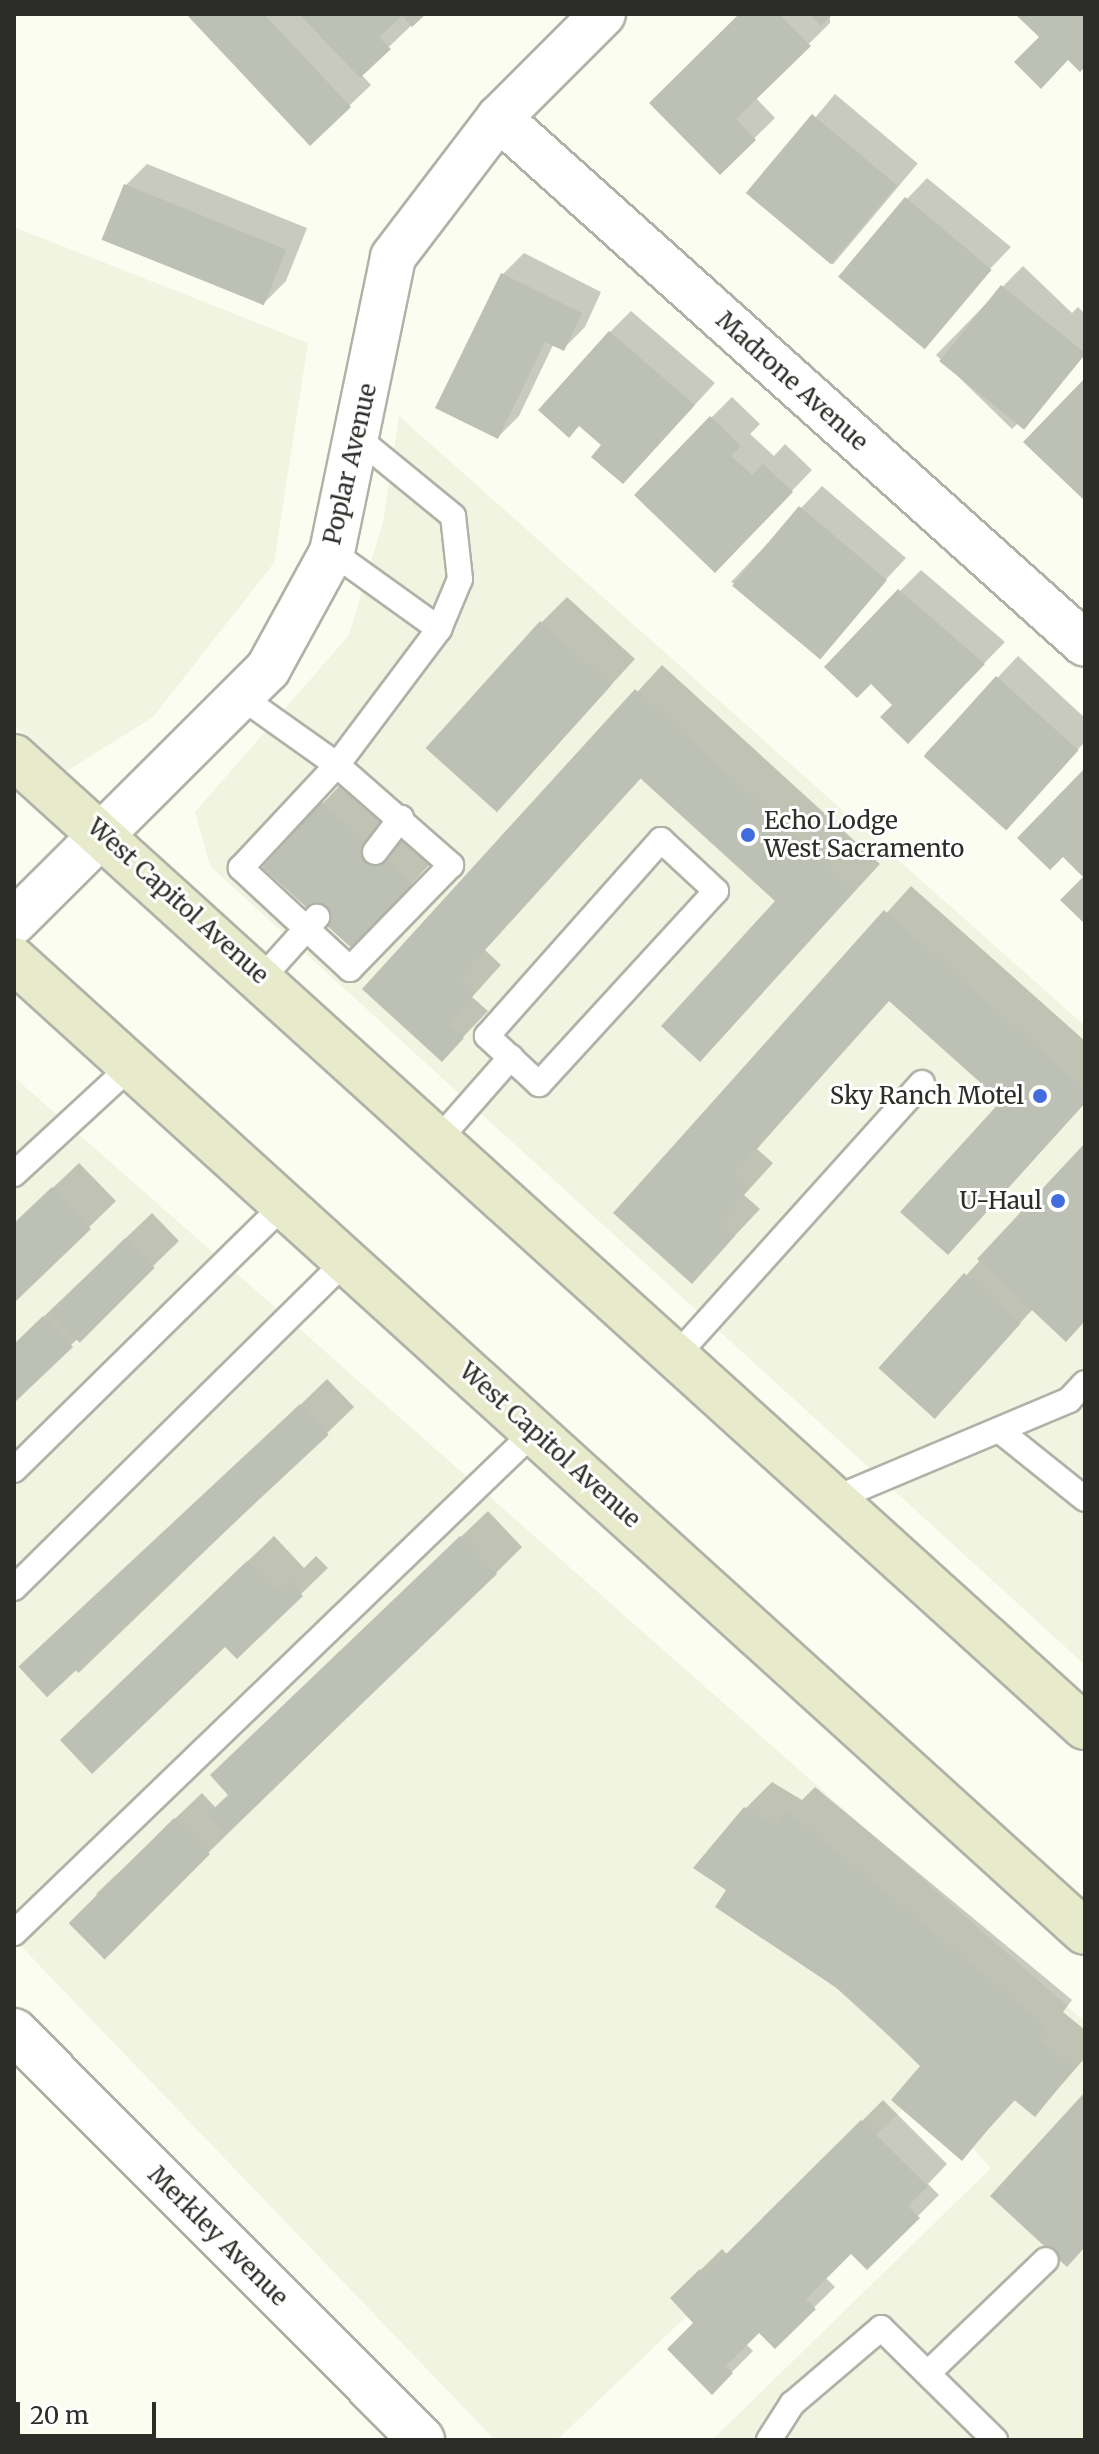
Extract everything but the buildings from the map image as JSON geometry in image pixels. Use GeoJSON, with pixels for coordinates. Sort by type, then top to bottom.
{"type":"FeatureCollection","features":[{"type":"Feature","properties":{"kind":"main road","name":"West Capitol Avenue"},"geometry":{"type":"LineString","coordinates":[[14,757],[263,977],[1085,1727]]}},
{"type":"Feature","properties":{"kind":"main road","name":"West Capitol Avenue"},"geometry":{"type":"LineString","coordinates":[[14,960],[1085,1932]]}},
{"type":"Feature","properties":{"kind":"street","name":"Poplar Avenue"},"geometry":{"type":"LineString","coordinates":[[14,922],[268,669],[332,552],[359,439],[393,257],[499,118],[603,14]]}},
{"type":"Feature","properties":{"kind":"street","name":"Madrone Avenue"},"geometry":{"type":"LineString","coordinates":[[499,118],[1085,644]]}},
{"type":"Feature","properties":{"kind":"street","name":"Merkley Avenue"},"geometry":{"type":"LineString","coordinates":[[14,2031],[422,2440]]}},
{"type":"Feature","properties":{"kind":"lane"},"geometry":{"type":"LineString","coordinates":[[240,696],[337,765],[451,865],[350,969],[312,923],[241,868],[337,765],[439,629],[460,579],[453,516],[359,439]]}},
{"type":"Feature","properties":{"kind":"lane"},"geometry":{"type":"LineString","coordinates":[[332,552],[439,629]]}},
{"type":"Feature","properties":{"kind":"lane"},"geometry":{"type":"LineString","coordinates":[[375,852],[401,818]]}},
{"type":"Feature","properties":{"kind":"lane"},"geometry":{"type":"LineString","coordinates":[[661,840],[716,891],[539,1084],[511,1057],[487,1036],[661,840]]}},
{"type":"Feature","properties":{"kind":"lane"},"geometry":{"type":"LineString","coordinates":[[263,977],[312,923]]}},
{"type":"Feature","properties":{"kind":"lane"},"geometry":{"type":"LineString","coordinates":[[439,1139],[511,1057]]}},
{"type":"Feature","properties":{"kind":"lane"},"geometry":{"type":"LineString","coordinates":[[14,1174],[131,1066]]}},
{"type":"Feature","properties":{"kind":"lane"},"geometry":{"type":"LineString","coordinates":[[677,1355],[922,1083]]}},
{"type":"Feature","properties":{"kind":"lane"},"geometry":{"type":"LineString","coordinates":[[14,1470],[285,1204]]}},
{"type":"Feature","properties":{"kind":"lane"},"geometry":{"type":"LineString","coordinates":[[14,1588],[347,1260]]}},
{"type":"Feature","properties":{"kind":"lane"},"geometry":{"type":"LineString","coordinates":[[834,1499],[1069,1400],[1085,1383]]}},
{"type":"Feature","properties":{"kind":"lane"},"geometry":{"type":"LineString","coordinates":[[999,1430],[1085,1499]]}},
{"type":"Feature","properties":{"kind":"lane"},"geometry":{"type":"LineString","coordinates":[[14,1933],[535,1431]]}},
{"type":"Feature","properties":{"kind":"lane"},"geometry":{"type":"LineString","coordinates":[[928,2373],[1046,2260]]}},
{"type":"Feature","properties":{"kind":"lane"},"geometry":{"type":"LineString","coordinates":[[769,2440],[792,2404],[881,2328],[995,2440]]}},
{"type":"Feature","properties":{"kind":"shaded area"},"geometry":{"type":"Polygon","coordinates":[[[14,227],[308,343],[274,563],[153,717],[67,771],[14,726],[14,227]]]}},
{"type":"Feature","properties":{"kind":"shaded area"},"geometry":{"type":"Polygon","coordinates":[[[399,416],[1085,1026],[1085,1665],[210,866],[195,812],[349,635],[383,522],[399,416]]]}},
{"type":"Feature","properties":{"kind":"shaded area"},"geometry":{"type":"Polygon","coordinates":[[[14,1077],[1085,2022],[1085,2440],[712,2440],[991,2168],[920,2093],[557,2440],[495,2440],[14,1939],[14,1077]]]}},
{"type":"Feature","properties":{"kind":"place","name":"Echo Lodge West Sacramento"},"geometry":{"type":"Point","coordinates":[748,835]}},
{"type":"Feature","properties":{"kind":"place","name":"Sky Ranch Motel"},"geometry":{"type":"Point","coordinates":[1040,1096]}},
{"type":"Feature","properties":{"kind":"place","name":"U-Haul"},"geometry":{"type":"Point","coordinates":[1058,1201]}}]}
